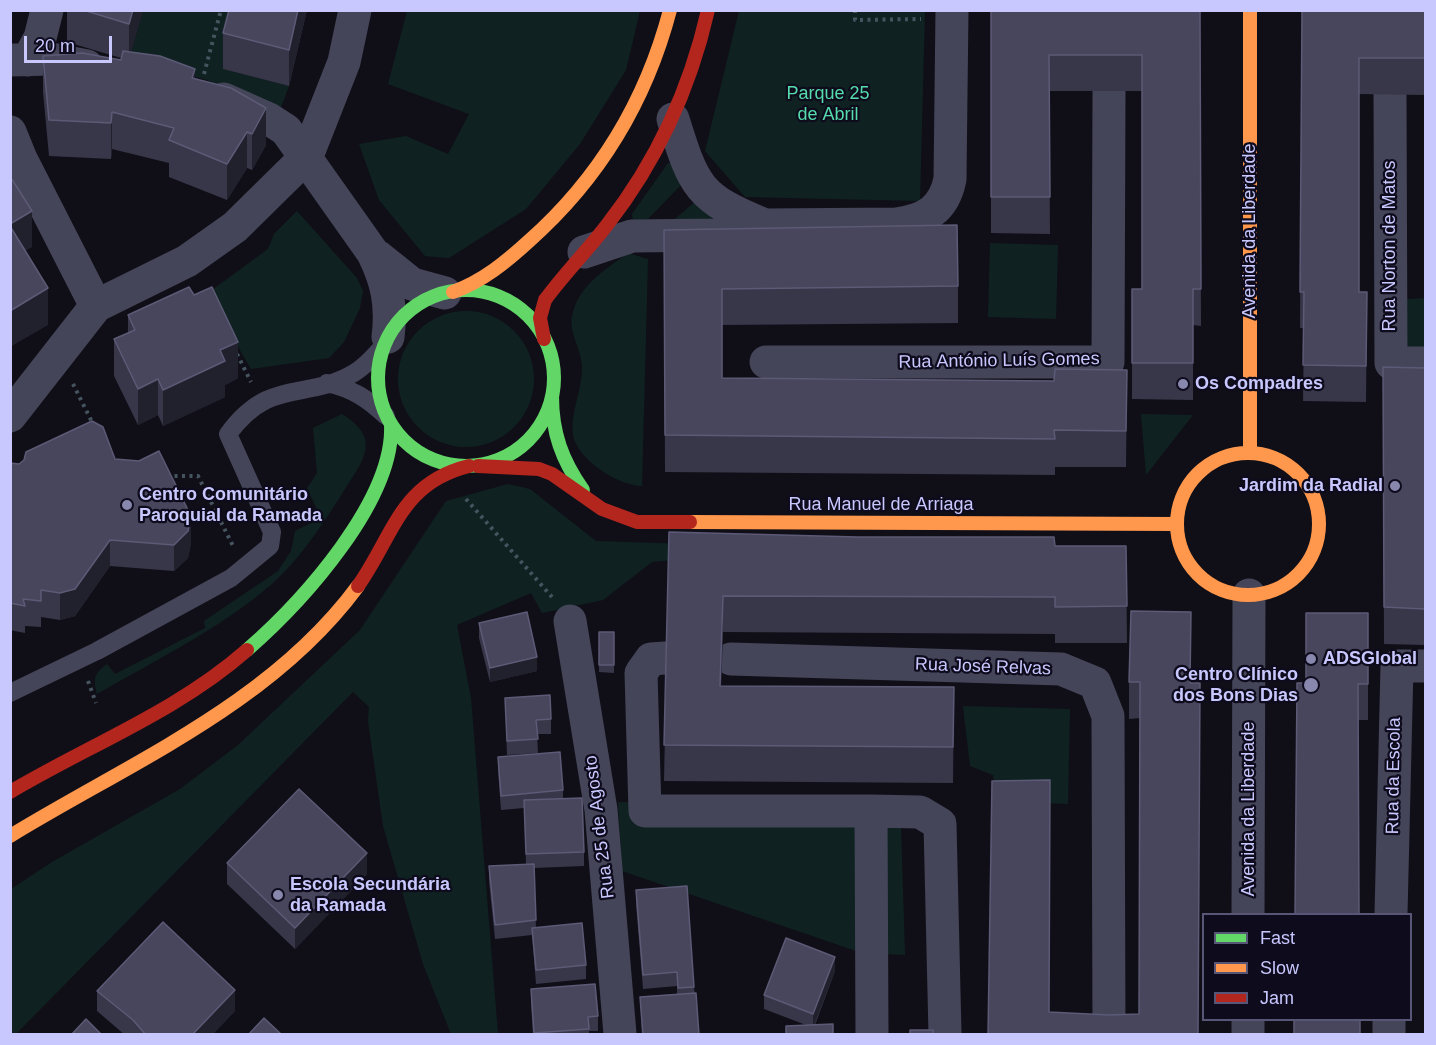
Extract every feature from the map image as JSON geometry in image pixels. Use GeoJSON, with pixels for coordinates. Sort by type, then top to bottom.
{"type":"FeatureCollection","features":[{"type":"Feature","properties":{"kind":"main road"},"geometry":{"type":"LineString","coordinates":[[10,792],[194,690],[246,651],[276,622],[329,563],[376,493],[391,453],[389,420],[378,380],[386,341],[411,310],[494,272],[536,237],[596,172],[629,120],[644,89],[670,10]]}},
{"type":"Feature","properties":{"kind":"main road"},"geometry":{"type":"LineString","coordinates":[[10,836],[178,741],[251,694],[306,646],[350,596],[402,510],[417,491],[442,472],[507,456],[524,444],[539,428],[552,396],[553,367],[540,318],[545,300],[626,200],[673,119],[690,81],[708,10]]}},
{"type":"Feature","properties":{"kind":"main road","name":"Avenida da Liberdade"},"geometry":{"type":"LineString","coordinates":[[1250,10],[1250,452]]}},
{"type":"Feature","properties":{"kind":"main road"},"geometry":{"type":"LineString","coordinates":[[449,292],[480,292],[512,304],[528,316],[544,339]]}},
{"type":"Feature","properties":{"kind":"main road","name":"Rua Manuel de Arriaga"},"geometry":{"type":"LineString","coordinates":[[552,396],[551,419],[559,455],[592,501]]}},
{"type":"Feature","properties":{"kind":"main road"},"geometry":{"type":"LineString","coordinates":[[389,420],[404,441],[423,455],[447,464],[473,466]]}},
{"type":"Feature","properties":{"kind":"main road"},"geometry":{"type":"LineString","coordinates":[[1250,452],[1285,462],[1300,474],[1314,495],[1319,516],[1318,541],[1312,557],[1297,577],[1278,589],[1249,595],[1219,590],[1198,575],[1183,555],[1176,524],[1178,507],[1188,484],[1216,459],[1250,452]]}},
{"type":"Feature","properties":{"kind":"main road","name":"Rua Manuel de Arriaga"},"geometry":{"type":"LineString","coordinates":[[473,466],[519,465],[539,469],[552,474],[614,515],[637,522],[1176,524]]}},
{"type":"Feature","properties":{"kind":"street"},"geometry":{"type":"LineString","coordinates":[[19,60],[40,38],[47,10]]}},
{"type":"Feature","properties":{"kind":"street"},"geometry":{"type":"LineString","coordinates":[[10,416],[96,306],[187,261],[235,227],[307,156],[344,62],[355,10]]}},
{"type":"Feature","properties":{"kind":"street"},"geometry":{"type":"LineString","coordinates":[[584,252],[632,236],[719,235],[765,225],[896,224],[922,218],[940,205],[947,193],[952,156],[952,15]]}},
{"type":"Feature","properties":{"kind":"street"},"geometry":{"type":"LineString","coordinates":[[19,60],[51,59],[118,73]]}},
{"type":"Feature","properties":{"kind":"street"},"geometry":{"type":"LineString","coordinates":[[200,89],[269,119],[286,130],[307,156],[373,253],[388,291],[391,310],[386,341]]}},
{"type":"Feature","properties":{"kind":"street","name":"Rua António Luís Gomes"},"geometry":{"type":"LineString","coordinates":[[766,362],[1107,362],[1109,92]]}},
{"type":"Feature","properties":{"kind":"street","name":"Rua Norton de Matos"},"geometry":{"type":"LineString","coordinates":[[1390,94],[1391,363],[1425,363]]}},
{"type":"Feature","properties":{"kind":"street"},"geometry":{"type":"LineString","coordinates":[[673,119],[690,172],[699,185],[719,205],[765,225]]}},
{"type":"Feature","properties":{"kind":"street"},"geometry":{"type":"LineString","coordinates":[[10,132],[21,159],[96,306]]}},
{"type":"Feature","properties":{"kind":"street"},"geometry":{"type":"LineString","coordinates":[[373,253],[412,284],[449,292]]}},
{"type":"Feature","properties":{"kind":"street","name":"Avenida da Liberdade"},"geometry":{"type":"LineString","coordinates":[[1248,913],[1249,595]]}},
{"type":"Feature","properties":{"kind":"street","name":"Rua 25 de Agosto"},"geometry":{"type":"LineString","coordinates":[[570,621],[601,810],[620,1035]]}},
{"type":"Feature","properties":{"kind":"street"},"geometry":{"type":"LineString","coordinates":[[665,658],[651,659],[641,673],[645,811],[920,812],[940,824],[945,1035]]}},
{"type":"Feature","properties":{"kind":"street","name":"Rua José Relvas"},"geometry":{"type":"LineString","coordinates":[[731,659],[1061,669],[1095,683],[1108,716],[1109,1035]]}},
{"type":"Feature","properties":{"kind":"street","name":"Rua da Escola"},"geometry":{"type":"LineString","coordinates":[[1391,913],[1397,666],[1425,666]]}},
{"type":"Feature","properties":{"kind":"street"},"geometry":{"type":"LineString","coordinates":[[871,812],[872,1035]]}},
{"type":"Feature","properties":{"kind":"lane"},"geometry":{"type":"LineString","coordinates":[[10,693],[106,646],[231,579],[270,546],[272,532],[228,434],[242,415],[261,401],[283,392],[327,384],[352,374],[386,341]]}},
{"type":"Feature","properties":{"kind":"lane"},"geometry":{"type":"LineString","coordinates":[[327,384],[349,388],[367,398],[389,420]]}},
{"type":"Feature","properties":{"kind":"path"},"geometry":{"type":"LineString","coordinates":[[200,89],[221,10]]}},
{"type":"Feature","properties":{"kind":"path"},"geometry":{"type":"LineString","coordinates":[[855,10],[855,20],[952,15]]}},
{"type":"Feature","properties":{"kind":"path"},"geometry":{"type":"LineString","coordinates":[[235,351],[261,401]]}},
{"type":"Feature","properties":{"kind":"path"},"geometry":{"type":"LineString","coordinates":[[58,354],[99,435]]}},
{"type":"Feature","properties":{"kind":"path"},"geometry":{"type":"LineString","coordinates":[[164,476],[198,476],[243,567]]}},
{"type":"Feature","properties":{"kind":"path"},"geometry":{"type":"LineString","coordinates":[[464,497],[517,559],[543,585],[570,621]]}},
{"type":"Feature","properties":{"kind":"green space"},"geometry":{"type":"Polygon","coordinates":[[[143,11],[238,11],[223,69],[289,86],[279,113],[207,80],[129,60],[143,11]]]}},
{"type":"Feature","properties":{"kind":"green space"},"geometry":{"type":"Polygon","coordinates":[[[407,11],[640,11],[626,70],[580,144],[526,209],[449,258],[425,256],[379,200],[359,144],[406,136],[448,154],[469,114],[388,84],[407,11]]]}},
{"type":"Feature","properties":{"kind":"green space","name":"Parque 25 de Abril"},"geometry":{"type":"Polygon","coordinates":[[[739,11],[925,11],[920,201],[745,197],[705,151],[739,11]]]}},
{"type":"Feature","properties":{"kind":"green space"},"geometry":{"type":"Polygon","coordinates":[[[668,163],[672,163],[681,185],[648,219],[633,221],[632,214],[668,163]]]}},
{"type":"Feature","properties":{"kind":"green space"},"geometry":{"type":"Polygon","coordinates":[[[696,201],[716,218],[716,223],[670,223],[696,201]]]}},
{"type":"Feature","properties":{"kind":"green space"},"geometry":{"type":"Polygon","coordinates":[[[297,211],[357,278],[363,291],[360,308],[344,342],[329,358],[251,369],[219,314],[212,290],[268,249],[274,234],[297,211]]]}},
{"type":"Feature","properties":{"kind":"green space"},"geometry":{"type":"Polygon","coordinates":[[[990,243],[1058,245],[1056,319],[988,317],[990,243]]]}},
{"type":"Feature","properties":{"kind":"green space"},"geometry":{"type":"Polygon","coordinates":[[[628,253],[648,259],[642,486],[622,481],[600,469],[582,453],[573,434],[573,418],[581,383],[582,366],[572,326],[573,312],[588,286],[628,253]]]}},
{"type":"Feature","properties":{"kind":"green space"},"geometry":{"type":"Polygon","coordinates":[[[1425,298],[1425,351],[1404,352],[1407,299],[1425,298]]]}},
{"type":"Feature","properties":{"kind":"green space"},"geometry":{"type":"Polygon","coordinates":[[[466,311],[492,316],[514,331],[529,353],[534,379],[529,405],[514,427],[492,442],[466,447],[440,442],[418,427],[403,405],[398,379],[403,353],[418,331],[440,316],[466,311]]]}},
{"type":"Feature","properties":{"kind":"green space"},"geometry":{"type":"Polygon","coordinates":[[[342,414],[361,431],[366,448],[363,458],[329,514],[293,563],[272,584],[231,615],[188,643],[97,694],[96,677],[107,664],[115,674],[205,628],[204,621],[278,571],[291,551],[295,531],[321,518],[307,488],[317,473],[313,428],[342,414]]]}},
{"type":"Feature","properties":{"kind":"green space"},"geometry":{"type":"Polygon","coordinates":[[[1141,414],[1193,415],[1146,475],[1141,414]]]}},
{"type":"Feature","properties":{"kind":"green space"},"geometry":{"type":"Polygon","coordinates":[[[508,484],[530,489],[596,541],[687,544],[695,558],[652,562],[603,600],[542,613],[531,593],[457,625],[471,698],[498,1034],[451,1034],[423,964],[383,826],[368,721],[369,707],[353,692],[16,1034],[11,1034],[11,889],[52,862],[180,789],[238,745],[360,630],[446,501],[508,484]]]}},
{"type":"Feature","properties":{"kind":"green space"},"geometry":{"type":"Polygon","coordinates":[[[963,706],[1070,709],[1068,804],[998,801],[993,775],[970,766],[963,706]]]}},
{"type":"Feature","properties":{"kind":"green space"},"geometry":{"type":"Polygon","coordinates":[[[618,802],[875,804],[901,826],[905,955],[862,953],[622,871],[618,802]]]}},
{"type":"Feature","properties":{"kind":"building"},"geometry":{"type":"Polygon","coordinates":[[[83,10],[133,10],[129,24],[83,10]]]}},
{"type":"Feature","properties":{"kind":"building"},"geometry":{"type":"Polygon","coordinates":[[[229,10],[298,10],[289,50],[223,33],[229,10]]]}},
{"type":"Feature","properties":{"kind":"building"},"geometry":{"type":"Polygon","coordinates":[[[991,10],[1200,10],[1201,289],[1193,289],[1193,363],[1132,363],[1132,289],[1142,289],[1142,55],[1049,55],[1050,197],[991,197],[991,10]]]}},
{"type":"Feature","properties":{"kind":"building"},"geometry":{"type":"Polygon","coordinates":[[[1302,10],[1425,10],[1425,58],[1359,58],[1359,292],[1367,292],[1366,366],[1303,365],[1304,292],[1300,292],[1302,10]]]}},
{"type":"Feature","properties":{"kind":"building"},"geometry":{"type":"Polygon","coordinates":[[[123,51],[160,56],[195,69],[192,78],[231,88],[266,108],[252,134],[247,132],[227,164],[169,140],[174,128],[112,112],[111,123],[49,120],[43,56],[82,53],[121,60],[123,51]]]}},
{"type":"Feature","properties":{"kind":"building"},"geometry":{"type":"Polygon","coordinates":[[[10,176],[32,211],[10,224],[10,176]]]}},
{"type":"Feature","properties":{"kind":"building"},"geometry":{"type":"Polygon","coordinates":[[[957,225],[958,286],[722,289],[722,378],[1054,381],[1055,369],[1127,370],[1126,431],[1054,430],[1055,439],[665,435],[664,230],[957,225]]]}},
{"type":"Feature","properties":{"kind":"building"},"geometry":{"type":"Polygon","coordinates":[[[10,226],[48,288],[10,311],[10,226]]]}},
{"type":"Feature","properties":{"kind":"building"},"geometry":{"type":"Polygon","coordinates":[[[189,287],[194,295],[212,287],[238,342],[220,350],[225,361],[163,390],[158,379],[138,389],[114,339],[135,330],[128,315],[189,287]]]}},
{"type":"Feature","properties":{"kind":"building"},"geometry":{"type":"Polygon","coordinates":[[[1383,367],[1425,368],[1425,609],[1384,607],[1383,367]]]}},
{"type":"Feature","properties":{"kind":"building"},"geometry":{"type":"Polygon","coordinates":[[[92,421],[103,427],[115,459],[139,461],[159,451],[191,516],[188,531],[174,545],[110,540],[75,589],[60,593],[41,590],[41,601],[23,599],[25,606],[10,603],[10,463],[19,464],[24,460],[26,452],[92,421]]]}},
{"type":"Feature","properties":{"kind":"building"},"geometry":{"type":"Polygon","coordinates":[[[669,532],[858,537],[1054,537],[1055,546],[1126,546],[1127,606],[1055,607],[1055,597],[723,596],[720,686],[954,687],[953,747],[664,745],[669,532]]]}},
{"type":"Feature","properties":{"kind":"building"},"geometry":{"type":"Polygon","coordinates":[[[1131,611],[1191,612],[1190,683],[1200,683],[1198,1035],[988,1035],[992,781],[1050,780],[1049,1012],[1139,1014],[1140,682],[1129,682],[1131,611]]]}},
{"type":"Feature","properties":{"kind":"building"},"geometry":{"type":"Polygon","coordinates":[[[527,612],[537,657],[490,668],[479,623],[527,612]]]}},
{"type":"Feature","properties":{"kind":"building"},"geometry":{"type":"Polygon","coordinates":[[[1306,613],[1368,613],[1368,684],[1358,684],[1359,913],[1295,913],[1297,683],[1306,683],[1306,613]]]}},
{"type":"Feature","properties":{"kind":"building"},"geometry":{"type":"Polygon","coordinates":[[[599,632],[614,632],[614,665],[599,665],[599,632]]]}},
{"type":"Feature","properties":{"kind":"building"},"geometry":{"type":"Polygon","coordinates":[[[550,695],[551,719],[536,720],[538,739],[507,741],[505,698],[550,695]]]}},
{"type":"Feature","properties":{"kind":"building"},"geometry":{"type":"Polygon","coordinates":[[[560,752],[563,790],[501,796],[498,757],[560,752]]]}},
{"type":"Feature","properties":{"kind":"building"},"geometry":{"type":"Polygon","coordinates":[[[299,789],[367,853],[295,928],[227,863],[299,789]]]}},
{"type":"Feature","properties":{"kind":"building"},"geometry":{"type":"Polygon","coordinates":[[[582,798],[584,852],[526,854],[524,800],[582,798]]]}},
{"type":"Feature","properties":{"kind":"building"},"geometry":{"type":"Polygon","coordinates":[[[534,864],[536,920],[495,925],[489,866],[534,864]]]}},
{"type":"Feature","properties":{"kind":"building"},"geometry":{"type":"Polygon","coordinates":[[[687,886],[694,987],[678,988],[677,972],[643,975],[636,890],[687,886]]]}},
{"type":"Feature","properties":{"kind":"building"},"geometry":{"type":"Polygon","coordinates":[[[163,922],[235,990],[192,1035],[146,1035],[133,1020],[97,991],[163,922]]]}},
{"type":"Feature","properties":{"kind":"building"},"geometry":{"type":"Polygon","coordinates":[[[582,923],[586,965],[536,970],[532,928],[582,923]]]}},
{"type":"Feature","properties":{"kind":"building"},"geometry":{"type":"Polygon","coordinates":[[[786,938],[835,957],[813,1014],[764,995],[786,938]]]}},
{"type":"Feature","properties":{"kind":"building"},"geometry":{"type":"Polygon","coordinates":[[[595,984],[598,1016],[588,1017],[589,1029],[534,1033],[531,989],[595,984]]]}},
{"type":"Feature","properties":{"kind":"building"},"geometry":{"type":"Polygon","coordinates":[[[696,993],[699,1035],[643,1035],[640,997],[696,993]]]}},
{"type":"Feature","properties":{"kind":"building"},"geometry":{"type":"Polygon","coordinates":[[[264,1018],[282,1035],[248,1035],[264,1018]]]}},
{"type":"Feature","properties":{"kind":"building"},"geometry":{"type":"Polygon","coordinates":[[[86,1019],[102,1035],[71,1035],[86,1019]]]}},
{"type":"Feature","properties":{"kind":"building"},"geometry":{"type":"Polygon","coordinates":[[[1294,1021],[1360,1021],[1360,1035],[1294,1035],[1294,1021]]]}},
{"type":"Feature","properties":{"kind":"building"},"geometry":{"type":"Polygon","coordinates":[[[833,1024],[833,1035],[786,1035],[786,1026],[833,1024]]]}},
{"type":"Feature","properties":{"kind":"building"},"geometry":{"type":"Polygon","coordinates":[[[910,1030],[933,1030],[933,1035],[910,1035],[910,1030]]]}},
{"type":"Feature","properties":{"kind":"traffic: fast"},"geometry":{"type":"LineString","coordinates":[[466,290],[500,297],[515,305],[528,316],[539,329],[547,344],[554,378],[547,412],[539,427],[528,440],[515,451],[500,459],[466,466],[432,459],[417,451],[404,440],[393,427],[385,412],[378,378],[385,344],[393,329],[404,316],[417,305],[432,297],[466,290]]}},
{"type":"Feature","properties":{"kind":"traffic: fast"},"geometry":{"type":"LineString","coordinates":[[552,396],[556,434],[569,468],[583,490]]}},
{"type":"Feature","properties":{"kind":"traffic: fast"},"geometry":{"type":"LineString","coordinates":[[247,650],[269,630],[318,577],[362,516],[378,485],[388,454],[391,424]]}},
{"type":"Feature","properties":{"kind":"traffic: slow"},"geometry":{"type":"LineString","coordinates":[[453,292],[484,277],[503,263],[554,217],[578,191],[617,136],[634,106],[648,76],[670,10]]}},
{"type":"Feature","properties":{"kind":"traffic: slow"},"geometry":{"type":"LineString","coordinates":[[1250,10],[1250,452]]}},
{"type":"Feature","properties":{"kind":"traffic: slow"},"geometry":{"type":"LineString","coordinates":[[1248,453],[1275,458],[1298,474],[1314,497],[1319,524],[1314,551],[1298,574],[1275,590],[1248,595],[1221,590],[1198,574],[1182,551],[1177,524],[1182,497],[1198,474],[1221,458],[1248,453]]}},
{"type":"Feature","properties":{"kind":"traffic: slow"},"geometry":{"type":"LineString","coordinates":[[690,522],[1176,524]]}},
{"type":"Feature","properties":{"kind":"traffic: slow"},"geometry":{"type":"LineString","coordinates":[[10,836],[197,728],[242,697],[284,664],[323,628],[358,586]]}},
{"type":"Feature","properties":{"kind":"traffic: jam"},"geometry":{"type":"LineString","coordinates":[[544,339],[540,318],[545,300],[625,201],[656,150],[670,123],[692,68],[708,10]]}},
{"type":"Feature","properties":{"kind":"traffic: jam"},"geometry":{"type":"LineString","coordinates":[[358,586],[401,513],[413,498],[446,474],[469,466]]}},
{"type":"Feature","properties":{"kind":"traffic: jam"},"geometry":{"type":"LineString","coordinates":[[478,466],[539,469],[552,474],[602,509],[637,522],[690,522]]}},
{"type":"Feature","properties":{"kind":"traffic: jam"},"geometry":{"type":"LineString","coordinates":[[10,792],[163,709],[220,672],[247,650]]}},
{"type":"Feature","properties":{"kind":"place","name":"Os Compadres"},"geometry":{"type":"Point","coordinates":[1183,384]}},
{"type":"Feature","properties":{"kind":"place","name":"Jardim da Radial"},"geometry":{"type":"Point","coordinates":[1395,486]}},
{"type":"Feature","properties":{"kind":"place","name":"Centro Comunitário Paroquial da Ramada"},"geometry":{"type":"Point","coordinates":[127,505]}},
{"type":"Feature","properties":{"kind":"place","name":"ADSGlobal"},"geometry":{"type":"Point","coordinates":[1311,659]}},
{"type":"Feature","properties":{"kind":"place","name":"Centro Clínico dos Bons Dias"},"geometry":{"type":"Point","coordinates":[1311,685]}},
{"type":"Feature","properties":{"kind":"place","name":"Escola Secundária da Ramada"},"geometry":{"type":"Point","coordinates":[278,895]}}]}
